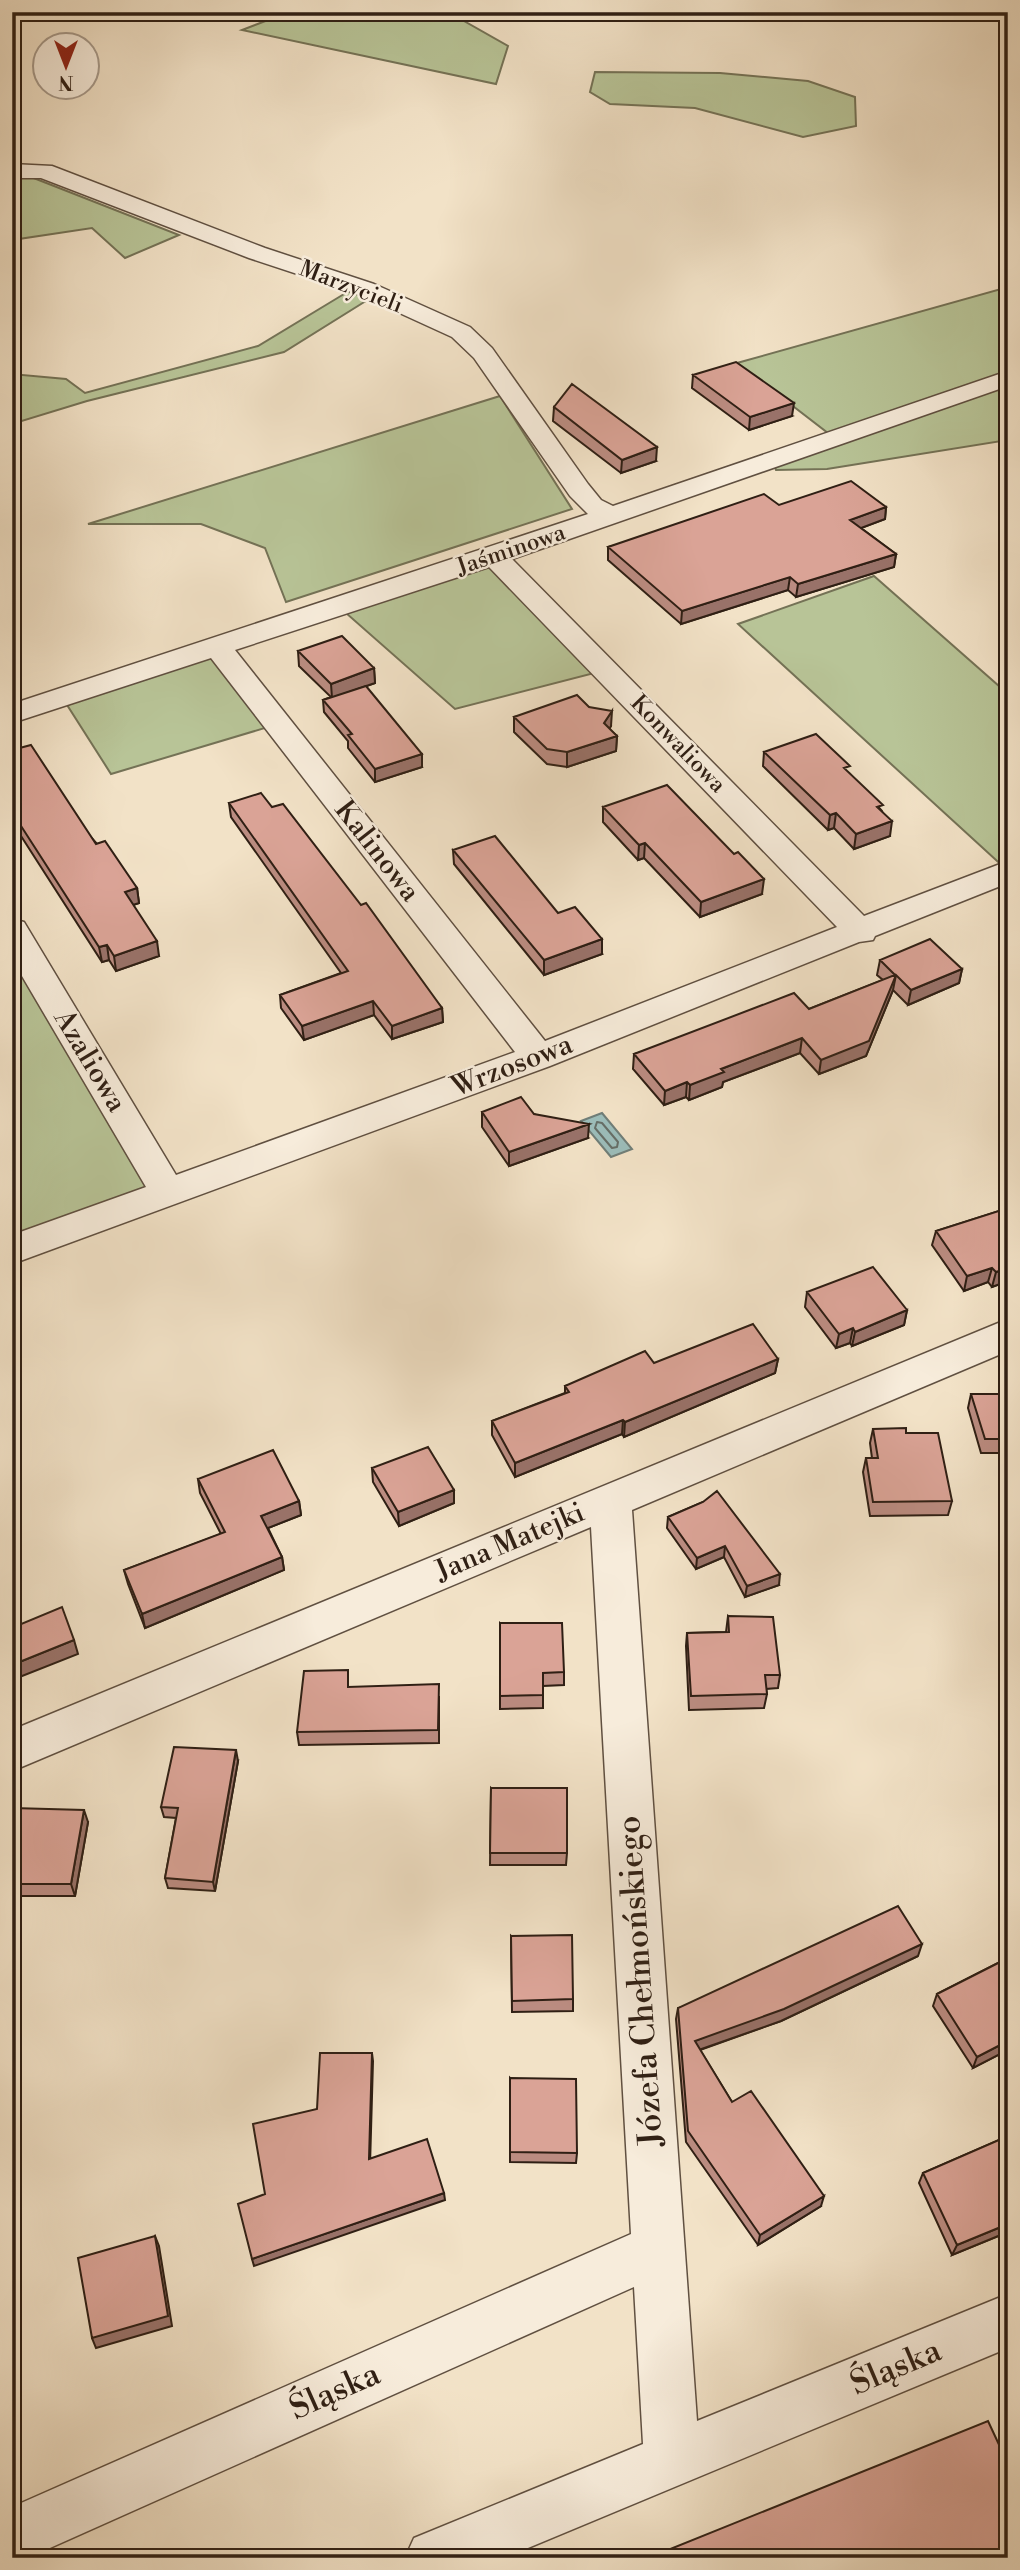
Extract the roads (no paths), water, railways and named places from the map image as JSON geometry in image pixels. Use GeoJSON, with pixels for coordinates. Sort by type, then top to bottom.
{"type":"FeatureCollection","features":[{"type":"Feature","properties":{"kind":"street","name":"Marzycieli"},"geometry":{"type":"LineString","coordinates":[[12,172],[44,171],[257,253],[366,289],[461,332],[483,353],[592,506],[612,515]]}},
{"type":"Feature","properties":{"kind":"street","name":"Jaśminowa"},"geometry":{"type":"LineString","coordinates":[[12,714],[494,556],[1008,378]]}},
{"type":"Feature","properties":{"kind":"street","name":"Konwaliowa"},"geometry":{"type":"LineString","coordinates":[[494,556],[861,932]]}},
{"type":"Feature","properties":{"kind":"street","name":"Kalinowa"},"geometry":{"type":"LineString","coordinates":[[216,646],[538,1058]]}},
{"type":"Feature","properties":{"kind":"street","name":"Wrzosowa"},"geometry":{"type":"LineString","coordinates":[[12,1250],[538,1058],[861,932],[1008,871]]}},
{"type":"Feature","properties":{"kind":"street","name":"Azaliowa"},"geometry":{"type":"LineString","coordinates":[[12,930],[168,1193]]}},
{"type":"Feature","properties":{"kind":"street","name":"Jana Matejki"},"geometry":{"type":"LineString","coordinates":[[12,1751],[1008,1334]]}},
{"type":"Feature","properties":{"kind":"street","name":"Józefa Chełmońskiego"},"geometry":{"type":"LineString","coordinates":[[610,1500],[672,2461]]}},
{"type":"Feature","properties":{"kind":"street","name":"Śląska"},"geometry":{"type":"LineString","coordinates":[[12,2536],[658,2249]]}},
{"type":"Feature","properties":{"kind":"street","name":"Śląska"},"geometry":{"type":"LineString","coordinates":[[435,2558],[1008,2321]]}},
{"type":"Feature","properties":{"kind":"water"},"geometry":{"type":"Polygon","coordinates":[[[602,1113],[632,1149],[611,1157],[581,1121],[602,1113]]]}}]}
